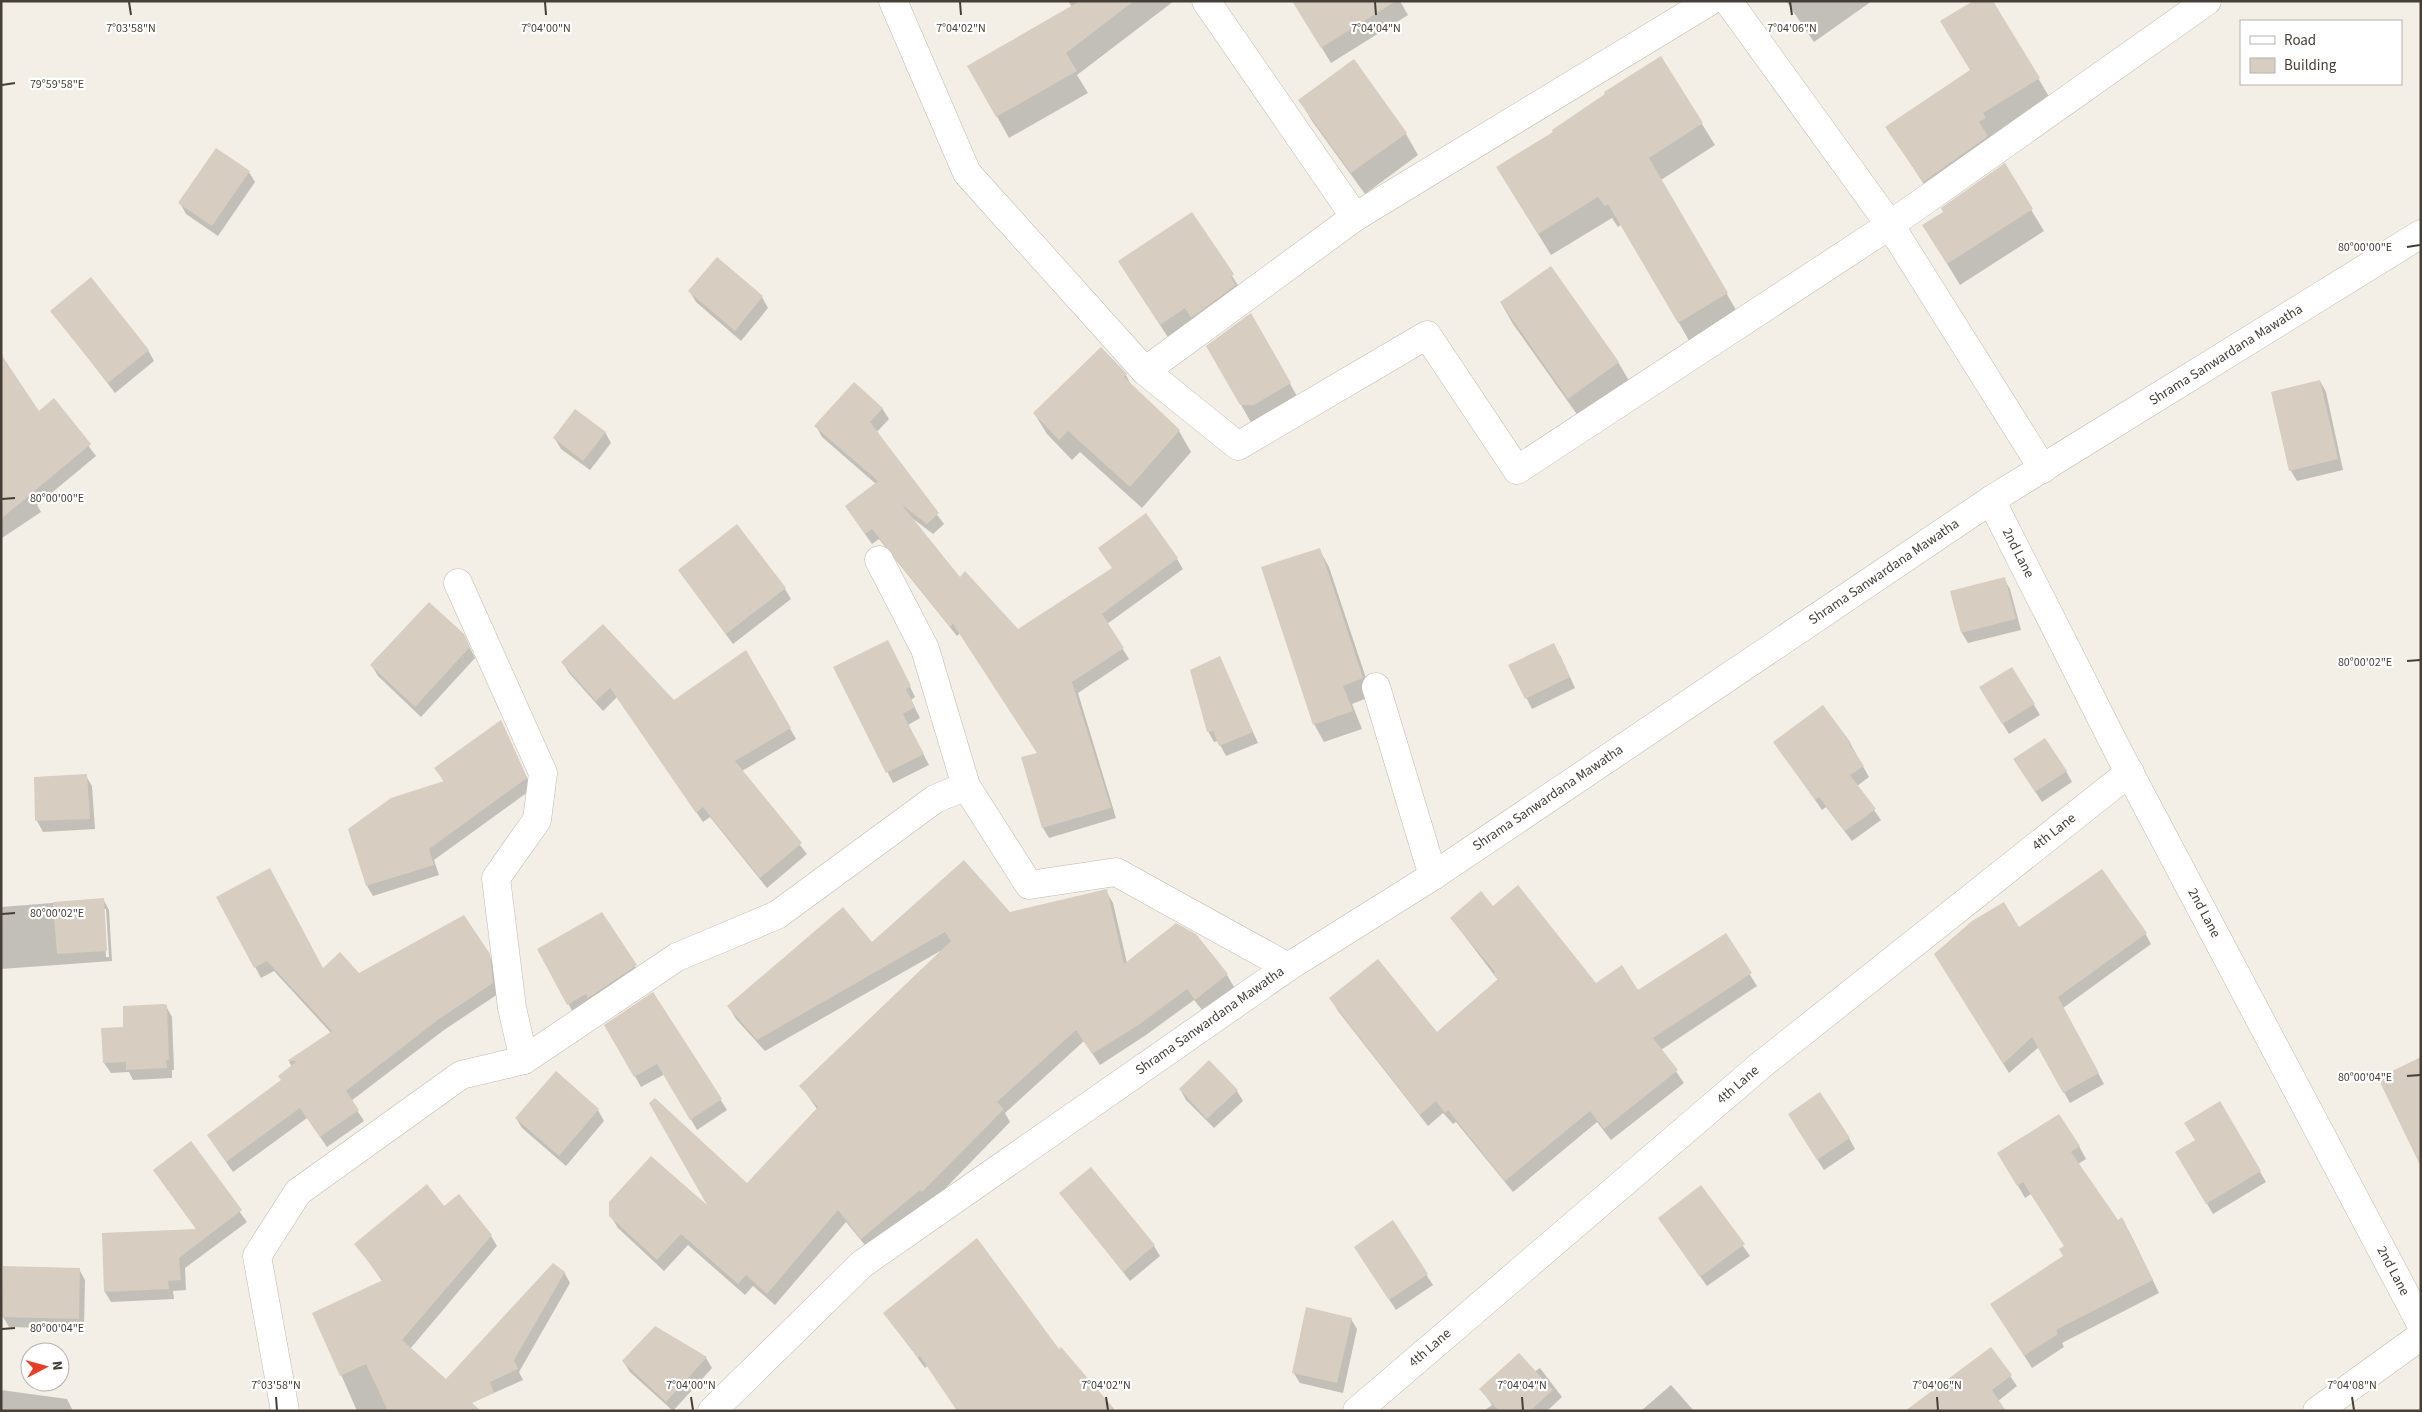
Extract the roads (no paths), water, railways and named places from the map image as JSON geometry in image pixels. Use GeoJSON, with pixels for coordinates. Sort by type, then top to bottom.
{"type":"FeatureCollection","features":[{"type":"Feature","properties":{"kind":"street"},"geometry":{"type":"LineString","coordinates":[[893,1],[967,173],[1145,371],[1238,446],[1427,335],[1517,470],[1890,225],[2207,1]]}},
{"type":"Feature","properties":{"kind":"street"},"geometry":{"type":"LineString","coordinates":[[1206,1],[1354,217]]}},
{"type":"Feature","properties":{"kind":"street"},"geometry":{"type":"LineString","coordinates":[[1145,371],[1354,217],[1710,1]]}},
{"type":"Feature","properties":{"kind":"street"},"geometry":{"type":"LineString","coordinates":[[1728,1],[1890,225],[2043,469]]}},
{"type":"Feature","properties":{"kind":"street","name":"Shrama Sanwardana Mawatha"},"geometry":{"type":"LineString","coordinates":[[712,1411],[862,1264],[1288,967],[1433,876],[1991,500],[2421,234]]}},
{"type":"Feature","properties":{"kind":"street","name":"2nd Lane"},"geometry":{"type":"LineString","coordinates":[[1991,500],[2130,772],[2421,1324]]}},
{"type":"Feature","properties":{"kind":"street"},"geometry":{"type":"LineString","coordinates":[[879,560],[925,649],[966,786],[1029,885],[1116,872],[1288,967]]}},
{"type":"Feature","properties":{"kind":"street"},"geometry":{"type":"LineString","coordinates":[[458,583],[543,773],[537,820],[496,878],[512,1008],[524,1060]]}},
{"type":"Feature","properties":{"kind":"street"},"geometry":{"type":"LineString","coordinates":[[1376,687],[1433,876]]}},
{"type":"Feature","properties":{"kind":"street","name":"4th Lane"},"geometry":{"type":"LineString","coordinates":[[1357,1411],[1760,1065],[2130,772]]}},
{"type":"Feature","properties":{"kind":"street"},"geometry":{"type":"LineString","coordinates":[[285,1411],[257,1256],[298,1192],[461,1075],[524,1060],[677,957],[777,914],[935,799],[966,786]]}},
{"type":"Feature","properties":{"kind":"street"},"geometry":{"type":"LineString","coordinates":[[2317,1411],[2421,1336]]}}]}
